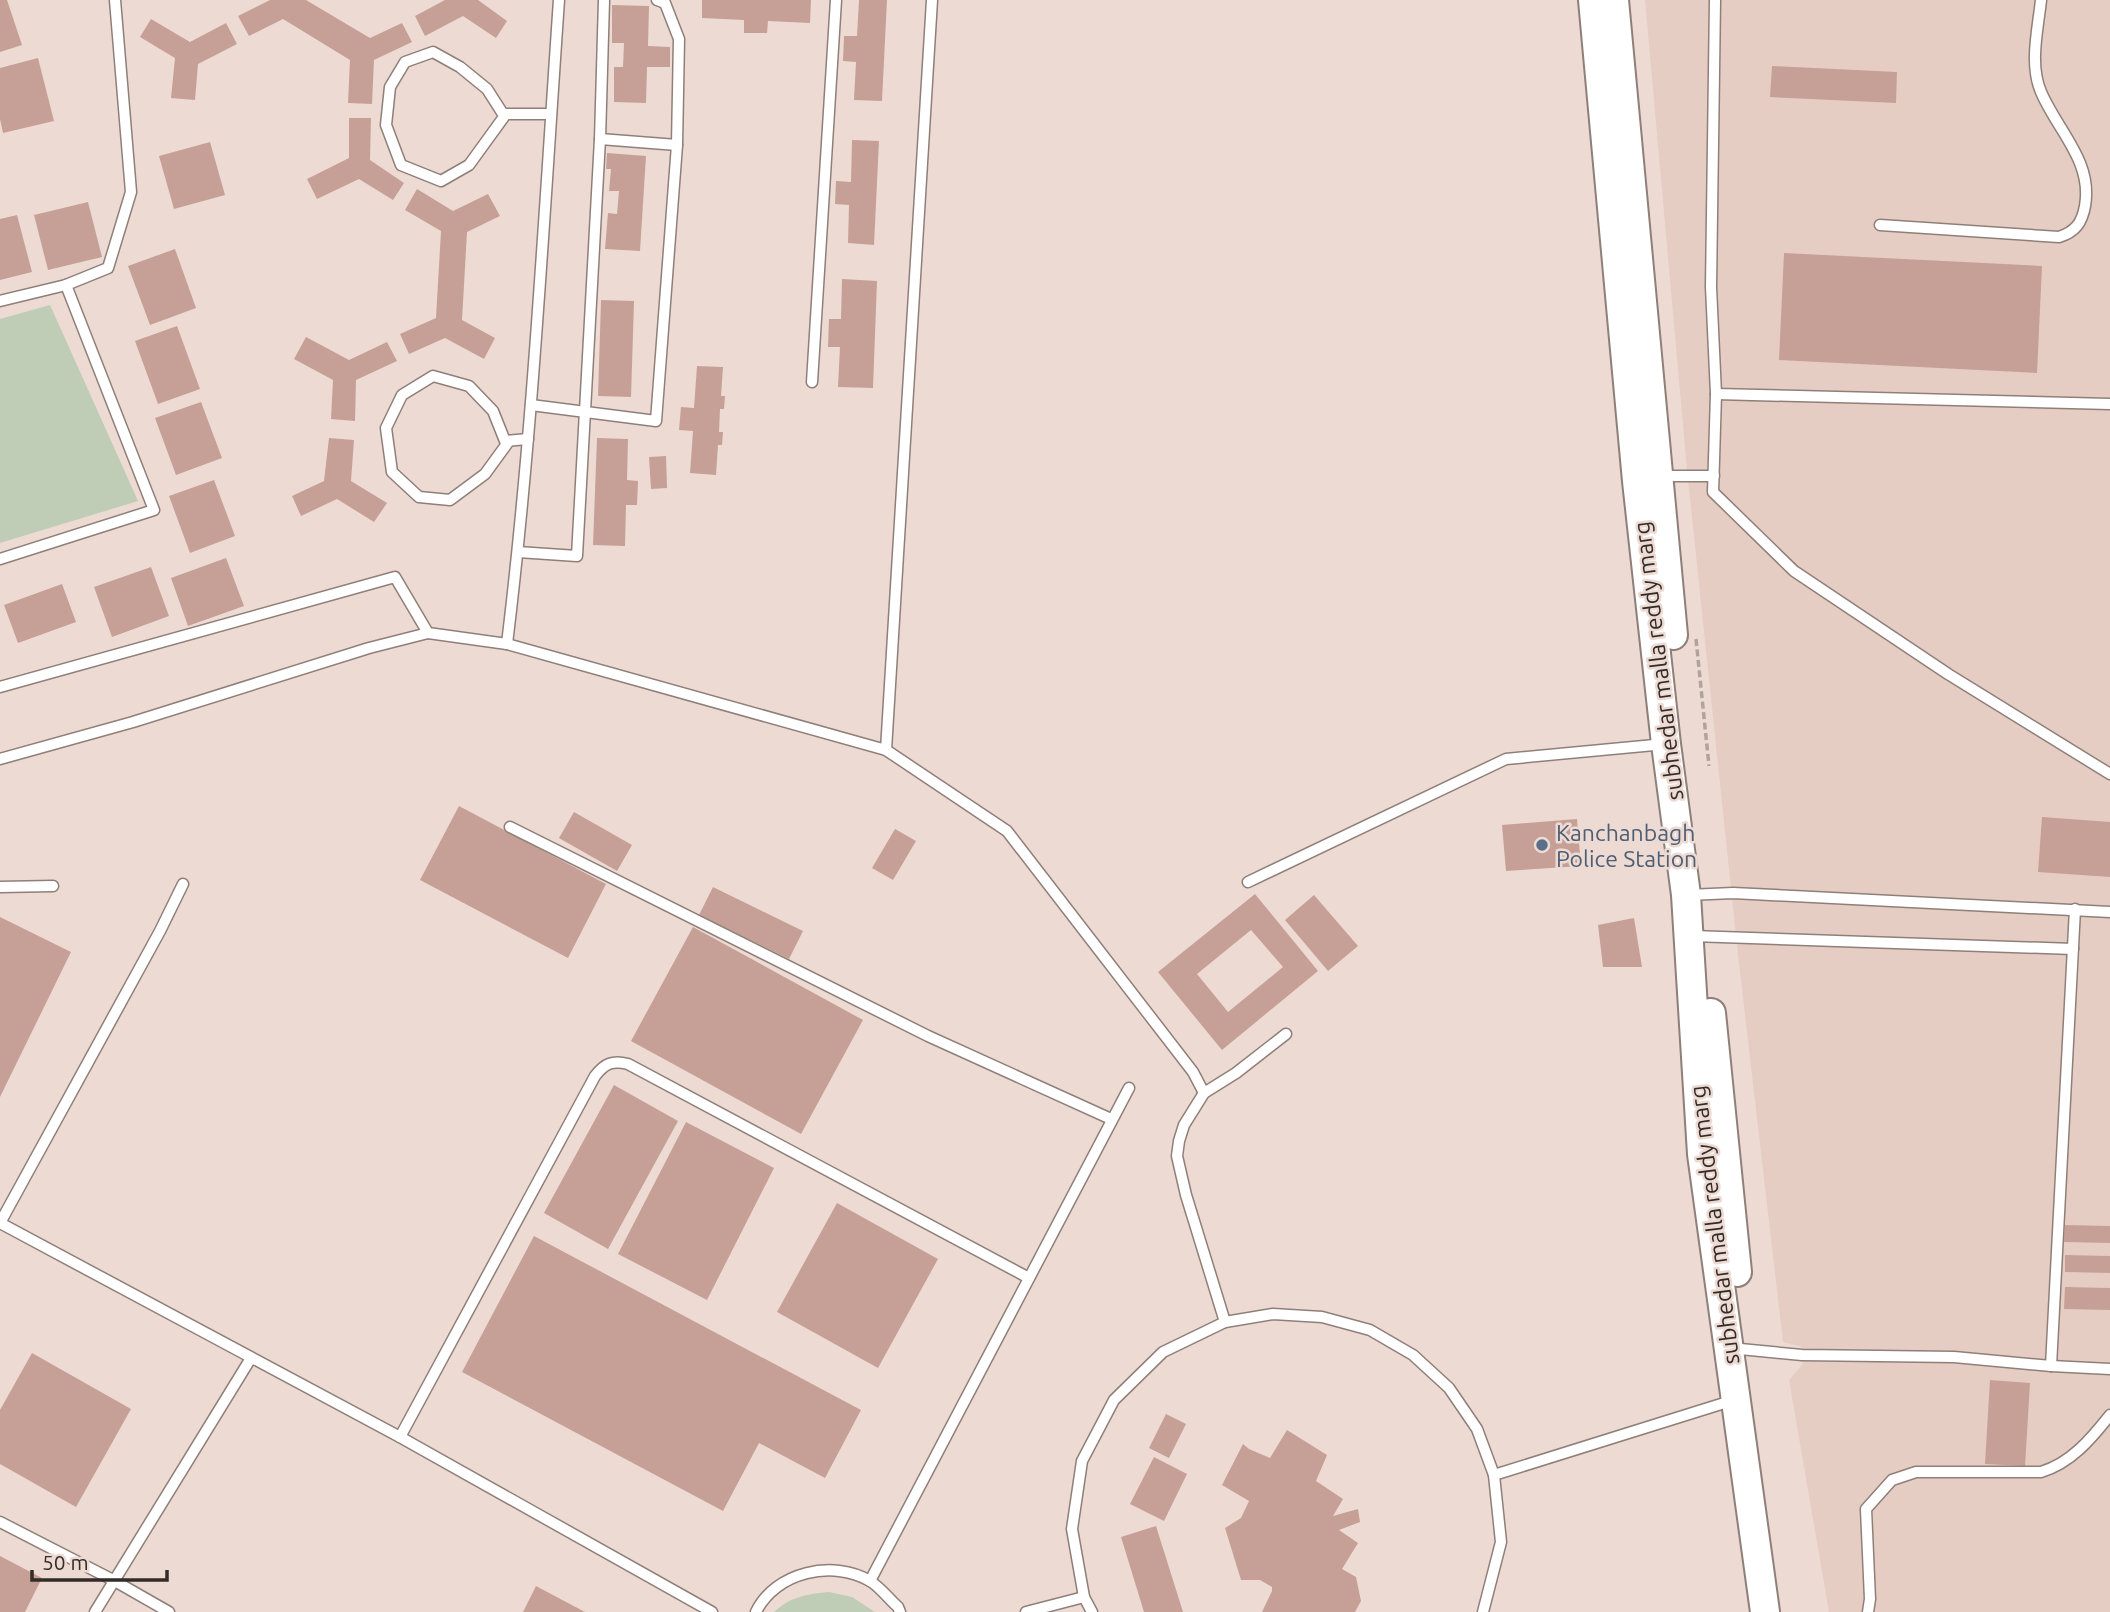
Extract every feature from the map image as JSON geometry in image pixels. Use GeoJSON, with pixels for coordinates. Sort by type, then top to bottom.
{"type":"FeatureCollection","features":[{"type":"Feature","properties":{"kind":"main road","name":"subhedar malla reddy marg"},"geometry":{"type":"LineString","coordinates":[[1593,0],[1637,481],[1666,744],[1693,894]]}},
{"type":"Feature","properties":{"kind":"main road","name":"subhedar malla reddy marg"},"geometry":{"type":"LineString","coordinates":[[1614,0],[1695,936],[1737,1348],[1784,1612]]}},
{"type":"Feature","properties":{"kind":"main road","name":"subhedar malla reddy marg"},"geometry":{"type":"LineString","coordinates":[[1737,1348],[1735,1400],[1765,1612]]}},
{"type":"Feature","properties":{"kind":"lane"},"geometry":{"type":"LineString","coordinates":[[0,302],[66,285],[108,268],[131,192],[115,0]]}},
{"type":"Feature","properties":{"kind":"lane"},"geometry":{"type":"LineString","coordinates":[[507,644],[531,405],[559,0]]}},
{"type":"Feature","properties":{"kind":"lane"},"geometry":{"type":"LineString","coordinates":[[518,552],[577,556],[600,139],[604,5],[613,0]]}},
{"type":"Feature","properties":{"kind":"lane"},"geometry":{"type":"LineString","coordinates":[[531,405],[656,421],[677,145],[679,39],[665,4],[657,0]]}},
{"type":"Feature","properties":{"kind":"lane"},"geometry":{"type":"LineString","coordinates":[[812,382],[836,0]]}},
{"type":"Feature","properties":{"kind":"lane"},"geometry":{"type":"LineString","coordinates":[[886,750],[932,0]]}},
{"type":"Feature","properties":{"kind":"lane"},"geometry":{"type":"LineString","coordinates":[[1714,0],[1711,287],[1716,394],[1713,492],[1794,571],[1948,674],[2110,774]]}},
{"type":"Feature","properties":{"kind":"lane"},"geometry":{"type":"LineString","coordinates":[[1880,225],[2059,237],[2070,234],[2079,225],[2086,201],[2085,179],[2072,145],[2040,92],[2036,75],[2035,56],[2041,0]]}},
{"type":"Feature","properties":{"kind":"lane"},"geometry":{"type":"LineString","coordinates":[[506,114],[469,165],[441,181],[401,165],[386,125],[390,87],[405,62],[433,52],[460,67],[487,89],[503,114],[506,114],[551,114]]}},
{"type":"Feature","properties":{"kind":"lane"},"geometry":{"type":"LineString","coordinates":[[600,139],[677,145]]}},
{"type":"Feature","properties":{"kind":"lane"},"geometry":{"type":"LineString","coordinates":[[0,559],[154,510],[66,285]]}},
{"type":"Feature","properties":{"kind":"lane"},"geometry":{"type":"LineString","coordinates":[[509,441],[485,474],[450,500],[419,496],[392,472],[386,428],[402,395],[433,376],[469,386],[493,411],[505,441],[528,439]]}},
{"type":"Feature","properties":{"kind":"lane"},"geometry":{"type":"LineString","coordinates":[[1716,394],[2110,404]]}},
{"type":"Feature","properties":{"kind":"lane"},"geometry":{"type":"LineString","coordinates":[[1657,477],[1679,474],[1714,476]]}},
{"type":"Feature","properties":{"kind":"lane"},"geometry":{"type":"LineString","coordinates":[[0,687],[395,577],[428,633]]}},
{"type":"Feature","properties":{"kind":"lane"},"geometry":{"type":"LineString","coordinates":[[0,759],[133,722],[369,648],[428,633],[507,644],[886,750],[1007,831],[1193,1072],[1204,1093]]}},
{"type":"Feature","properties":{"kind":"lane"},"geometry":{"type":"LineString","coordinates":[[1248,882],[1506,759],[1666,744]]}},
{"type":"Feature","properties":{"kind":"lane"},"geometry":{"type":"LineString","coordinates":[[510,827],[928,1036],[1111,1119]]}},
{"type":"Feature","properties":{"kind":"lane"},"geometry":{"type":"LineString","coordinates":[[183,884],[0,1223],[400,1437],[712,1612]]}},
{"type":"Feature","properties":{"kind":"lane"},"geometry":{"type":"LineString","coordinates":[[0,887],[53,886]]}},
{"type":"Feature","properties":{"kind":"lane"},"geometry":{"type":"LineString","coordinates":[[1693,894],[1746,893],[2075,908],[2110,912]]}},
{"type":"Feature","properties":{"kind":"lane"},"geometry":{"type":"LineString","coordinates":[[2051,1366],[2075,908]]}},
{"type":"Feature","properties":{"kind":"lane"},"geometry":{"type":"LineString","coordinates":[[1695,936],[2073,949]]}},
{"type":"Feature","properties":{"kind":"lane"},"geometry":{"type":"LineString","coordinates":[[1225,1322],[1177,1156],[1184,1125],[1204,1093],[1236,1073],[1286,1034]]}},
{"type":"Feature","properties":{"kind":"lane"},"geometry":{"type":"LineString","coordinates":[[400,1437],[595,1076],[603,1065],[616,1061],[628,1064],[1029,1278]]}},
{"type":"Feature","properties":{"kind":"lane"},"geometry":{"type":"LineString","coordinates":[[870,1581],[1129,1088]]}},
{"type":"Feature","properties":{"kind":"lane"},"geometry":{"type":"LineString","coordinates":[[1092,1612],[1084,1597],[1072,1529],[1082,1461],[1114,1400],[1163,1352],[1225,1322],[1273,1314],[1322,1317],[1370,1330],[1413,1355],[1449,1388],[1476,1429],[1494,1475],[1501,1542],[1483,1612]]}},
{"type":"Feature","properties":{"kind":"lane"},"geometry":{"type":"LineString","coordinates":[[1737,1348],[1802,1355],[1954,1357],[2110,1369]]}},
{"type":"Feature","properties":{"kind":"lane"},"geometry":{"type":"LineString","coordinates":[[95,1612],[251,1358]]}},
{"type":"Feature","properties":{"kind":"lane"},"geometry":{"type":"LineString","coordinates":[[1494,1475],[1735,1400]]}},
{"type":"Feature","properties":{"kind":"lane"},"geometry":{"type":"LineString","coordinates":[[1868,1612],[1870,1599],[1866,1509],[1892,1480],[1916,1472],[2041,1472],[2059,1467],[2110,1415]]}},
{"type":"Feature","properties":{"kind":"lane"},"geometry":{"type":"LineString","coordinates":[[0,1522],[169,1612]]}},
{"type":"Feature","properties":{"kind":"lane"},"geometry":{"type":"LineString","coordinates":[[756,1612],[760,1604],[782,1583],[811,1571],[841,1571],[870,1581],[900,1612]]}},
{"type":"Feature","properties":{"kind":"lane"},"geometry":{"type":"LineString","coordinates":[[1026,1612],[1084,1597]]}},
{"type":"Feature","properties":{"kind":"shaded area"},"geometry":{"type":"Polygon","coordinates":[[[1645,0],[2110,0],[2110,1612],[1829,1612],[1789,1380],[1803,1364],[1802,1347],[1783,1342],[1738,955],[1687,470],[1645,0]]]}},
{"type":"Feature","properties":{"kind":"green space"},"geometry":{"type":"Polygon","coordinates":[[[50,305],[138,501],[0,543],[0,319],[50,305]]]}},
{"type":"Feature","properties":{"kind":"green space"},"geometry":{"type":"Polygon","coordinates":[[[829,1592],[852,1597],[875,1612],[774,1612],[799,1597],[829,1592]]]}},
{"type":"Feature","properties":{"kind":"building"},"geometry":{"type":"Polygon","coordinates":[[[0,0],[7,0],[22,45],[0,52],[0,0]]]}},
{"type":"Feature","properties":{"kind":"building"},"geometry":{"type":"Polygon","coordinates":[[[270,0],[306,0],[370,38],[402,23],[412,42],[374,60],[372,104],[348,103],[350,60],[283,19],[249,36],[238,16],[270,0]]]}},
{"type":"Feature","properties":{"kind":"building"},"geometry":{"type":"Polygon","coordinates":[[[445,0],[478,0],[507,21],[496,38],[463,16],[425,36],[415,16],[445,0]]]}},
{"type":"Feature","properties":{"kind":"building"},"geometry":{"type":"Polygon","coordinates":[[[702,0],[811,0],[810,23],[768,21],[767,33],[744,33],[744,20],[702,18],[702,0]]]}},
{"type":"Feature","properties":{"kind":"building"},"geometry":{"type":"Polygon","coordinates":[[[859,0],[887,0],[882,101],[854,100],[856,62],[843,61],[844,36],[857,36],[859,0]]]}},
{"type":"Feature","properties":{"kind":"building"},"geometry":{"type":"Polygon","coordinates":[[[612,5],[649,6],[648,46],[670,47],[670,67],[647,67],[646,103],[614,102],[614,67],[623,67],[624,43],[612,43],[612,5]]]}},
{"type":"Feature","properties":{"kind":"building"},"geometry":{"type":"Polygon","coordinates":[[[151,19],[190,42],[226,23],[237,44],[198,64],[195,100],[171,98],[175,58],[140,37],[151,19]]]}},
{"type":"Feature","properties":{"kind":"building"},"geometry":{"type":"Polygon","coordinates":[[[38,58],[54,121],[3,133],[0,119],[0,68],[38,58]]]}},
{"type":"Feature","properties":{"kind":"building"},"geometry":{"type":"Polygon","coordinates":[[[1772,66],[1897,72],[1896,103],[1770,97],[1772,66]]]}},
{"type":"Feature","properties":{"kind":"building"},"geometry":{"type":"Polygon","coordinates":[[[349,118],[371,118],[370,160],[404,183],[393,200],[359,179],[317,199],[307,179],[349,158],[349,118]]]}},
{"type":"Feature","properties":{"kind":"building"},"geometry":{"type":"Polygon","coordinates":[[[852,140],[879,141],[874,245],[848,243],[849,205],[835,204],[836,181],[851,182],[852,140]]]}},
{"type":"Feature","properties":{"kind":"building"},"geometry":{"type":"Polygon","coordinates":[[[210,142],[225,195],[174,209],[159,156],[210,142]]]}},
{"type":"Feature","properties":{"kind":"building"},"geometry":{"type":"Polygon","coordinates":[[[607,153],[646,156],[640,251],[605,249],[608,213],[617,214],[619,191],[609,191],[611,169],[606,169],[607,153]]]}},
{"type":"Feature","properties":{"kind":"building"},"geometry":{"type":"Polygon","coordinates":[[[417,189],[453,211],[488,194],[500,216],[467,232],[462,320],[495,338],[484,359],[445,338],[409,354],[400,334],[436,318],[441,231],[405,210],[417,189]]]}},
{"type":"Feature","properties":{"kind":"building"},"geometry":{"type":"Polygon","coordinates":[[[88,202],[102,257],[48,270],[34,215],[88,202]]]}},
{"type":"Feature","properties":{"kind":"building"},"geometry":{"type":"Polygon","coordinates":[[[17,215],[32,272],[0,280],[0,219],[17,215]]]}},
{"type":"Feature","properties":{"kind":"building"},"geometry":{"type":"Polygon","coordinates":[[[175,249],[196,308],[150,325],[128,266],[175,249]]]}},
{"type":"Feature","properties":{"kind":"building"},"geometry":{"type":"Polygon","coordinates":[[[1784,253],[2042,266],[2037,373],[1779,360],[1784,253]]]}},
{"type":"Feature","properties":{"kind":"building"},"geometry":{"type":"Polygon","coordinates":[[[842,279],[877,281],[873,388],[838,387],[840,347],[828,347],[829,319],[841,319],[842,279]]]}},
{"type":"Feature","properties":{"kind":"building"},"geometry":{"type":"Polygon","coordinates":[[[601,300],[634,301],[631,397],[598,396],[601,300]]]}},
{"type":"Feature","properties":{"kind":"building"},"geometry":{"type":"Polygon","coordinates":[[[177,326],[200,389],[158,404],[135,341],[177,326]]]}},
{"type":"Feature","properties":{"kind":"building"},"geometry":{"type":"Polygon","coordinates":[[[306,337],[349,360],[387,342],[397,361],[356,380],[355,421],[331,419],[333,380],[294,359],[306,337]]]}},
{"type":"Feature","properties":{"kind":"building"},"geometry":{"type":"Polygon","coordinates":[[[697,366],[723,367],[721,396],[725,396],[724,409],[720,409],[719,432],[723,432],[722,445],[718,445],[716,475],[690,473],[693,431],[679,430],[681,407],[694,408],[697,366]]]}},
{"type":"Feature","properties":{"kind":"building"},"geometry":{"type":"Polygon","coordinates":[[[201,402],[222,458],[176,475],[155,418],[201,402]]]}},
{"type":"Feature","properties":{"kind":"building"},"geometry":{"type":"Polygon","coordinates":[[[329,438],[354,440],[351,481],[387,503],[374,522],[337,499],[301,516],[292,496],[324,481],[329,438]]]}},
{"type":"Feature","properties":{"kind":"building"},"geometry":{"type":"Polygon","coordinates":[[[597,438],[628,439],[627,480],[638,481],[637,505],[626,505],[625,546],[593,545],[597,438]]]}},
{"type":"Feature","properties":{"kind":"building"},"geometry":{"type":"Polygon","coordinates":[[[666,456],[667,488],[651,489],[649,457],[666,456]]]}},
{"type":"Feature","properties":{"kind":"building"},"geometry":{"type":"Polygon","coordinates":[[[214,480],[235,536],[190,553],[169,496],[214,480]]]}},
{"type":"Feature","properties":{"kind":"building"},"geometry":{"type":"Polygon","coordinates":[[[226,558],[244,606],[188,626],[171,578],[226,558]]]}},
{"type":"Feature","properties":{"kind":"building"},"geometry":{"type":"Polygon","coordinates":[[[151,567],[169,616],[112,637],[94,587],[151,567]]]}},
{"type":"Feature","properties":{"kind":"building"},"geometry":{"type":"Polygon","coordinates":[[[62,584],[76,622],[18,643],[4,605],[62,584]]]}},
{"type":"Feature","properties":{"kind":"building"},"geometry":{"type":"Polygon","coordinates":[[[459,806],[606,884],[568,958],[420,880],[459,806]]]}},
{"type":"Feature","properties":{"kind":"building"},"geometry":{"type":"Polygon","coordinates":[[[574,812],[632,845],[617,871],[559,838],[574,812]]]}},
{"type":"Feature","properties":{"kind":"building"},"geometry":{"type":"Polygon","coordinates":[[[2042,817],[2110,822],[2110,877],[2038,872],[2042,817]]]}},
{"type":"Feature","properties":{"kind":"building","name":"Kanchanbagh Police Station"},"geometry":{"type":"Polygon","coordinates":[[[1577,819],[1581,866],[1506,871],[1502,825],[1577,819]]]}},
{"type":"Feature","properties":{"kind":"building"},"geometry":{"type":"Polygon","coordinates":[[[895,829],[916,841],[893,880],[872,868],[895,829]]]}},
{"type":"Feature","properties":{"kind":"building"},"geometry":{"type":"Polygon","coordinates":[[[713,887],[803,931],[789,959],[699,915],[713,887]]]}},
{"type":"Feature","properties":{"kind":"building"},"geometry":{"type":"Polygon","coordinates":[[[1255,894],[1318,971],[1222,1050],[1158,972],[1255,894]],[[1251,930],[1197,974],[1228,1012],[1283,967],[1251,930]]]}},
{"type":"Feature","properties":{"kind":"building"},"geometry":{"type":"Polygon","coordinates":[[[1314,895],[1358,946],[1328,971],[1285,920],[1314,895]]]}},
{"type":"Feature","properties":{"kind":"building"},"geometry":{"type":"Polygon","coordinates":[[[0,917],[71,952],[0,1097],[0,917]]]}},
{"type":"Feature","properties":{"kind":"building"},"geometry":{"type":"Polygon","coordinates":[[[1634,918],[1642,967],[1603,967],[1598,925],[1634,918]]]}},
{"type":"Feature","properties":{"kind":"building"},"geometry":{"type":"Polygon","coordinates":[[[693,927],[863,1020],[801,1134],[631,1041],[693,927]]]}},
{"type":"Feature","properties":{"kind":"building"},"geometry":{"type":"Polygon","coordinates":[[[614,1085],[678,1121],[608,1249],[544,1213],[614,1085]]]}},
{"type":"Feature","properties":{"kind":"building"},"geometry":{"type":"Polygon","coordinates":[[[686,1122],[774,1168],[707,1300],[618,1254],[686,1122]]]}},
{"type":"Feature","properties":{"kind":"building"},"geometry":{"type":"Polygon","coordinates":[[[837,1203],[938,1259],[878,1368],[777,1312],[837,1203]]]}},
{"type":"Feature","properties":{"kind":"building"},"geometry":{"type":"Polygon","coordinates":[[[2065,1225],[2110,1226],[2110,1243],[2064,1242],[2065,1225]]]}},
{"type":"Feature","properties":{"kind":"building"},"geometry":{"type":"Polygon","coordinates":[[[534,1236],[861,1410],[825,1478],[759,1443],[723,1511],[462,1372],[534,1236]]]}},
{"type":"Feature","properties":{"kind":"building"},"geometry":{"type":"Polygon","coordinates":[[[2065,1255],[2110,1256],[2110,1273],[2065,1272],[2065,1255]]]}},
{"type":"Feature","properties":{"kind":"building"},"geometry":{"type":"Polygon","coordinates":[[[2065,1287],[2110,1288],[2110,1310],[2064,1309],[2065,1287]]]}},
{"type":"Feature","properties":{"kind":"building"},"geometry":{"type":"Polygon","coordinates":[[[32,1353],[131,1409],[76,1507],[0,1464],[0,1410],[32,1353]]]}},
{"type":"Feature","properties":{"kind":"building"},"geometry":{"type":"Polygon","coordinates":[[[1990,1380],[2030,1383],[2025,1466],[1985,1464],[1990,1380]]]}},
{"type":"Feature","properties":{"kind":"building"},"geometry":{"type":"Polygon","coordinates":[[[1166,1414],[1186,1424],[1169,1458],[1149,1448],[1166,1414]]]}},
{"type":"Feature","properties":{"kind":"building"},"geometry":{"type":"Polygon","coordinates":[[[1287,1430],[1327,1455],[1316,1481],[1343,1499],[1333,1516],[1358,1509],[1360,1522],[1339,1530],[1358,1543],[1342,1569],[1356,1577],[1361,1601],[1355,1612],[1262,1612],[1272,1587],[1260,1580],[1241,1580],[1225,1528],[1241,1518],[1249,1501],[1222,1485],[1243,1444],[1270,1458],[1287,1430]]]}},
{"type":"Feature","properties":{"kind":"building"},"geometry":{"type":"Polygon","coordinates":[[[1154,1457],[1187,1474],[1164,1521],[1130,1504],[1154,1457]]]}},
{"type":"Feature","properties":{"kind":"building"},"geometry":{"type":"Polygon","coordinates":[[[1156,1526],[1183,1612],[1144,1612],[1121,1537],[1156,1526]]]}},
{"type":"Feature","properties":{"kind":"building"},"geometry":{"type":"Polygon","coordinates":[[[0,1556],[42,1578],[25,1612],[0,1612],[0,1556]]]}},
{"type":"Feature","properties":{"kind":"building"},"geometry":{"type":"Polygon","coordinates":[[[536,1586],[585,1612],[523,1612],[536,1586]]]}},
{"type":"Feature","properties":{"kind":"place","name":"Kanchanbagh Police Station"},"geometry":{"type":"Point","coordinates":[1542,845]}}]}
